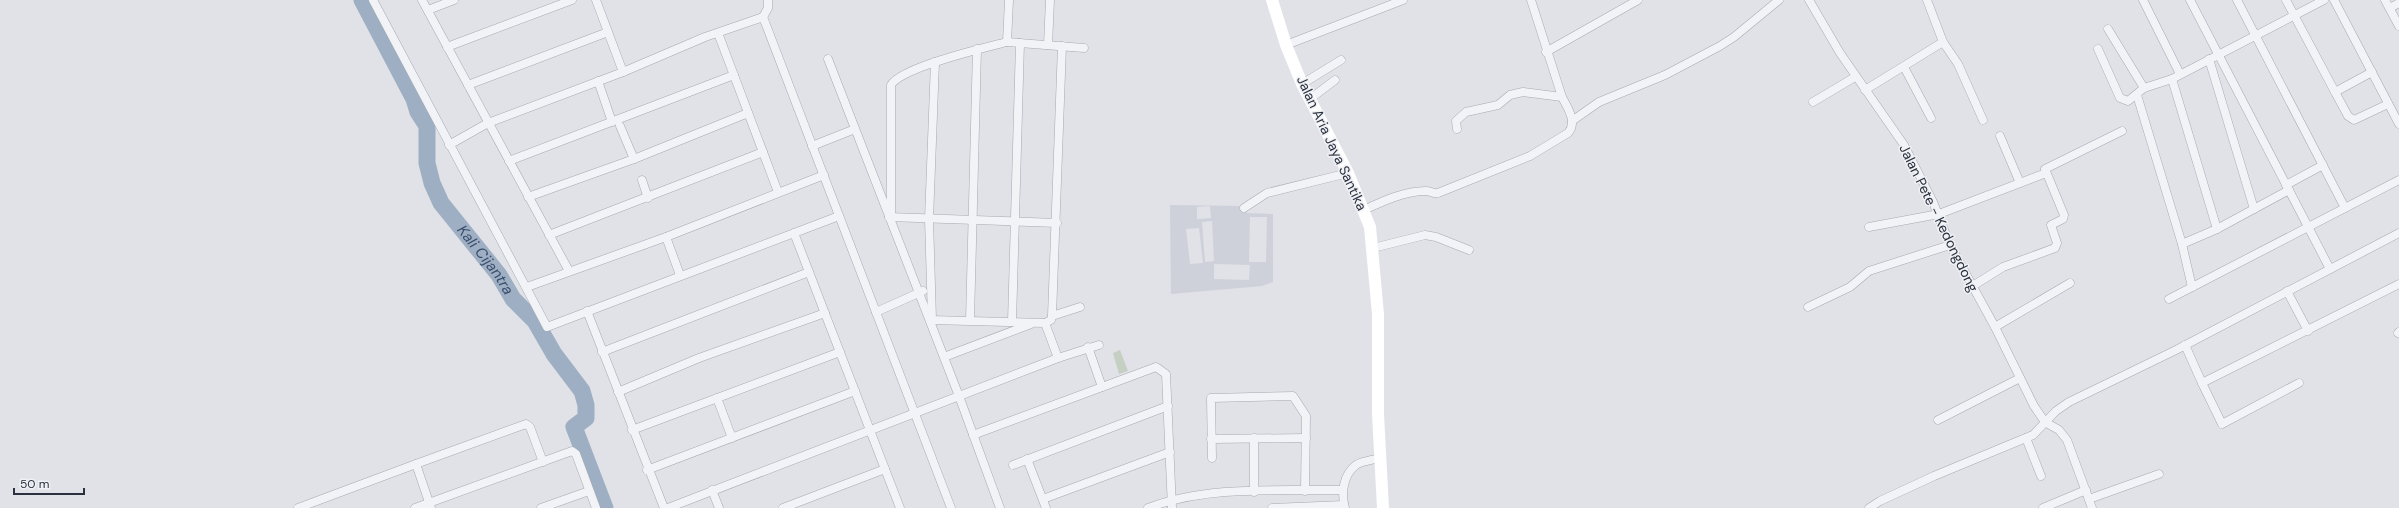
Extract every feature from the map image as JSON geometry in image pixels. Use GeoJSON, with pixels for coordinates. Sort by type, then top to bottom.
{"type":"FeatureCollection","features":[{"type":"Feature","properties":{"kind":"street"},"geometry":{"type":"LineString","coordinates":[[373,0],[547,327],[839,216]]}},
{"type":"Feature","properties":{"kind":"street"},"geometry":{"type":"LineString","coordinates":[[422,0],[569,272]]}},
{"type":"Feature","properties":{"kind":"street"},"geometry":{"type":"LineString","coordinates":[[428,10],[454,0]]}},
{"type":"Feature","properties":{"kind":"street"},"geometry":{"type":"LineString","coordinates":[[447,47],[572,0]]}},
{"type":"Feature","properties":{"kind":"street"},"geometry":{"type":"LineString","coordinates":[[596,0],[624,72]]}},
{"type":"Feature","properties":{"kind":"street"},"geometry":{"type":"LineString","coordinates":[[449,145],[488,123],[624,72],[718,33],[762,17],[768,8],[768,0]]}},
{"type":"Feature","properties":{"kind":"street"},"geometry":{"type":"LineString","coordinates":[[1007,42],[1009,0]]}},
{"type":"Feature","properties":{"kind":"street"},"geometry":{"type":"LineString","coordinates":[[1048,45],[1050,0]]}},
{"type":"Feature","properties":{"kind":"street","name":"Jalan Aria Jaya Santika"},"geometry":{"type":"LineString","coordinates":[[1272,0],[1286,45],[1302,84],[1348,173],[1370,227],[1378,314],[1380,458],[1383,508]]}},
{"type":"Feature","properties":{"kind":"street"},"geometry":{"type":"LineString","coordinates":[[1286,45],[1403,0]]}},
{"type":"Feature","properties":{"kind":"street"},"geometry":{"type":"LineString","coordinates":[[1364,210],[1379,203],[1413,193],[1427,191],[1438,193],[1520,160],[1568,133],[1572,127],[1572,121],[1546,52],[1531,0]]}},
{"type":"Feature","properties":{"kind":"street"},"geometry":{"type":"LineString","coordinates":[[1546,52],[1638,0]]}},
{"type":"Feature","properties":{"kind":"street"},"geometry":{"type":"LineString","coordinates":[[1572,121],[1598,102],[1665,75],[1714,49],[1734,37],[1779,0]]}},
{"type":"Feature","properties":{"kind":"street","name":"Jalan Pete - Kedongdong"},"geometry":{"type":"LineString","coordinates":[[1809,0],[1855,76],[1904,145],[1939,214],[1950,246],[1995,327],[2034,406],[2045,422]]}},
{"type":"Feature","properties":{"kind":"street"},"geometry":{"type":"LineString","coordinates":[[1927,0],[1943,42],[1958,64],[1984,120]]}},
{"type":"Feature","properties":{"kind":"street"},"geometry":{"type":"LineString","coordinates":[[2143,0],[2180,74]]}},
{"type":"Feature","properties":{"kind":"street"},"geometry":{"type":"LineString","coordinates":[[2190,0],[2217,55],[2330,269]]}},
{"type":"Feature","properties":{"kind":"street"},"geometry":{"type":"LineString","coordinates":[[2237,0],[2345,208]]}},
{"type":"Feature","properties":{"kind":"street"},"geometry":{"type":"LineString","coordinates":[[2286,0],[2348,116],[2354,120],[2388,104]]}},
{"type":"Feature","properties":{"kind":"street"},"geometry":{"type":"LineString","coordinates":[[2098,49],[2120,98],[2128,101],[2144,88],[2172,78],[2324,0]]}},
{"type":"Feature","properties":{"kind":"street"},"geometry":{"type":"LineString","coordinates":[[2334,0],[2399,124]]}},
{"type":"Feature","properties":{"kind":"street"},"geometry":{"type":"LineString","coordinates":[[2385,0],[2399,26]]}},
{"type":"Feature","properties":{"kind":"street"},"geometry":{"type":"LineString","coordinates":[[2390,8],[2399,3]]}},
{"type":"Feature","properties":{"kind":"street"},"geometry":{"type":"LineString","coordinates":[[762,17],[951,508]]}},
{"type":"Feature","properties":{"kind":"street"},"geometry":{"type":"LineString","coordinates":[[2108,28],[2144,88]]}},
{"type":"Feature","properties":{"kind":"street"},"geometry":{"type":"LineString","coordinates":[[468,85],[608,32]]}},
{"type":"Feature","properties":{"kind":"street"},"geometry":{"type":"LineString","coordinates":[[718,33],[778,192]]}},
{"type":"Feature","properties":{"kind":"street"},"geometry":{"type":"LineString","coordinates":[[890,217],[890,85],[897,78],[935,62],[977,49],[1007,42],[1084,48]]}},
{"type":"Feature","properties":{"kind":"street"},"geometry":{"type":"LineString","coordinates":[[1865,90],[1943,42]]}},
{"type":"Feature","properties":{"kind":"street"},"geometry":{"type":"LineString","coordinates":[[1012,322],[1020,43]]}},
{"type":"Feature","properties":{"kind":"street"},"geometry":{"type":"LineString","coordinates":[[931,320],[1045,323],[1051,320],[1057,223],[1062,46]]}},
{"type":"Feature","properties":{"kind":"street"},"geometry":{"type":"LineString","coordinates":[[970,320],[977,49]]}},
{"type":"Feature","properties":{"kind":"street"},"geometry":{"type":"LineString","coordinates":[[828,59],[919,293],[931,320],[1000,508]]}},
{"type":"Feature","properties":{"kind":"street"},"geometry":{"type":"LineString","coordinates":[[2209,59],[2254,209]]}},
{"type":"Feature","properties":{"kind":"street"},"geometry":{"type":"LineString","coordinates":[[1302,84],[1341,60]]}},
{"type":"Feature","properties":{"kind":"street"},"geometry":{"type":"LineString","coordinates":[[931,320],[929,219],[935,62]]}},
{"type":"Feature","properties":{"kind":"street"},"geometry":{"type":"LineString","coordinates":[[1904,67],[1931,118]]}},
{"type":"Feature","properties":{"kind":"street"},"geometry":{"type":"LineString","coordinates":[[2335,92],[2372,72]]}},
{"type":"Feature","properties":{"kind":"street"},"geometry":{"type":"LineString","coordinates":[[509,161],[734,75]]}},
{"type":"Feature","properties":{"kind":"street"},"geometry":{"type":"LineString","coordinates":[[1813,102],[1855,76]]}},
{"type":"Feature","properties":{"kind":"street"},"geometry":{"type":"LineString","coordinates":[[2172,78],[2217,229]]}},
{"type":"Feature","properties":{"kind":"street"},"geometry":{"type":"LineString","coordinates":[[1310,99],[1335,80]]}},
{"type":"Feature","properties":{"kind":"street"},"geometry":{"type":"LineString","coordinates":[[598,81],[612,122]]}},
{"type":"Feature","properties":{"kind":"street"},"geometry":{"type":"LineString","coordinates":[[1457,129],[1456,121],[1466,112],[1498,105],[1510,95],[1528,91],[1562,96]]}},
{"type":"Feature","properties":{"kind":"street"},"geometry":{"type":"LineString","coordinates":[[2137,95],[2182,244],[2192,287]]}},
{"type":"Feature","properties":{"kind":"street"},"geometry":{"type":"LineString","coordinates":[[528,197],[634,159],[748,113]]}},
{"type":"Feature","properties":{"kind":"street"},"geometry":{"type":"LineString","coordinates":[[620,126],[634,159]]}},
{"type":"Feature","properties":{"kind":"street"},"geometry":{"type":"LineString","coordinates":[[812,146],[855,130]]}},
{"type":"Feature","properties":{"kind":"street"},"geometry":{"type":"LineString","coordinates":[[1972,287],[2003,267],[2057,245],[2051,225],[2063,219],[2064,215],[2045,169],[2122,131]]}},
{"type":"Feature","properties":{"kind":"street"},"geometry":{"type":"LineString","coordinates":[[2000,136],[2020,183]]}},
{"type":"Feature","properties":{"kind":"street"},"geometry":{"type":"LineString","coordinates":[[549,235],[648,198],[763,152]]}},
{"type":"Feature","properties":{"kind":"street"},"geometry":{"type":"LineString","coordinates":[[2182,244],[2217,229],[2254,209],[2323,166]]}},
{"type":"Feature","properties":{"kind":"street"},"geometry":{"type":"LineString","coordinates":[[1869,227],[1939,214],[2046,172]]}},
{"type":"Feature","properties":{"kind":"street"},"geometry":{"type":"LineString","coordinates":[[1244,208],[1267,193],[1348,173]]}},
{"type":"Feature","properties":{"kind":"street"},"geometry":{"type":"LineString","coordinates":[[527,287],[666,237],[824,175]]}},
{"type":"Feature","properties":{"kind":"street"},"geometry":{"type":"LineString","coordinates":[[642,180],[648,198]]}},
{"type":"Feature","properties":{"kind":"street"},"geometry":{"type":"LineString","coordinates":[[2169,299],[2399,180]]}},
{"type":"Feature","properties":{"kind":"street"},"geometry":{"type":"LineString","coordinates":[[890,217],[1057,223]]}},
{"type":"Feature","properties":{"kind":"street"},"geometry":{"type":"LineString","coordinates":[[794,233],[900,508]]}},
{"type":"Feature","properties":{"kind":"street"},"geometry":{"type":"LineString","coordinates":[[1869,508],[1880,501],[1934,476],[2033,435],[2056,411],[2069,402],[2185,345],[2399,233]]}},
{"type":"Feature","properties":{"kind":"street"},"geometry":{"type":"LineString","coordinates":[[1373,248],[1425,235],[1436,236],[1469,250]]}},
{"type":"Feature","properties":{"kind":"street"},"geometry":{"type":"LineString","coordinates":[[666,237],[680,276]]}},
{"type":"Feature","properties":{"kind":"street"},"geometry":{"type":"LineString","coordinates":[[1808,308],[1850,287],[1869,271],[1950,246]]}},
{"type":"Feature","properties":{"kind":"street"},"geometry":{"type":"LineString","coordinates":[[602,352],[809,272]]}},
{"type":"Feature","properties":{"kind":"street"},"geometry":{"type":"LineString","coordinates":[[1995,327],[2070,283]]}},
{"type":"Feature","properties":{"kind":"street"},"geometry":{"type":"LineString","coordinates":[[2202,383],[2399,284]]}},
{"type":"Feature","properties":{"kind":"street"},"geometry":{"type":"LineString","coordinates":[[876,312],[931,289]]}},
{"type":"Feature","properties":{"kind":"street"},"geometry":{"type":"LineString","coordinates":[[2287,291],[2308,331]]}},
{"type":"Feature","properties":{"kind":"street"},"geometry":{"type":"LineString","coordinates":[[1052,316],[1080,307]]}},
{"type":"Feature","properties":{"kind":"street"},"geometry":{"type":"LineString","coordinates":[[587,311],[632,430],[664,508]]}},
{"type":"Feature","properties":{"kind":"street"},"geometry":{"type":"LineString","coordinates":[[618,392],[699,358],[825,313]]}},
{"type":"Feature","properties":{"kind":"street"},"geometry":{"type":"LineString","coordinates":[[944,357],[1034,322]]}},
{"type":"Feature","properties":{"kind":"street"},"geometry":{"type":"LineString","coordinates":[[1045,323],[1058,358]]}},
{"type":"Feature","properties":{"kind":"street"},"geometry":{"type":"LineString","coordinates":[[668,508],[1058,358],[1098,345]]}},
{"type":"Feature","properties":{"kind":"street"},"geometry":{"type":"LineString","coordinates":[[2185,345],[2222,424],[2299,383]]}},
{"type":"Feature","properties":{"kind":"street"},"geometry":{"type":"LineString","coordinates":[[1088,347],[1102,387]]}},
{"type":"Feature","properties":{"kind":"street"},"geometry":{"type":"LineString","coordinates":[[632,430],[840,352]]}},
{"type":"Feature","properties":{"kind":"street"},"geometry":{"type":"LineString","coordinates":[[973,435],[1156,367],[1166,374],[1172,508]]}},
{"type":"Feature","properties":{"kind":"street"},"geometry":{"type":"LineString","coordinates":[[1938,420],[2020,378]]}},
{"type":"Feature","properties":{"kind":"street"},"geometry":{"type":"LineString","coordinates":[[648,470],[855,391]]}},
{"type":"Feature","properties":{"kind":"street"},"geometry":{"type":"LineString","coordinates":[[1212,458],[1210,399],[1213,397],[1295,397],[1306,416],[1305,491]]}},
{"type":"Feature","properties":{"kind":"street"},"geometry":{"type":"LineString","coordinates":[[717,398],[732,438]]}},
{"type":"Feature","properties":{"kind":"street"},"geometry":{"type":"LineString","coordinates":[[1013,465],[1168,406]]}},
{"type":"Feature","properties":{"kind":"street"},"geometry":{"type":"LineString","coordinates":[[2045,422],[2059,430],[2067,440],[2092,508]]}},
{"type":"Feature","properties":{"kind":"street"},"geometry":{"type":"LineString","coordinates":[[298,508],[526,424],[530,427],[543,462]]}},
{"type":"Feature","properties":{"kind":"street"},"geometry":{"type":"LineString","coordinates":[[1254,438],[1254,492]]}},
{"type":"Feature","properties":{"kind":"street"},"geometry":{"type":"LineString","coordinates":[[1211,439],[1306,438]]}},
{"type":"Feature","properties":{"kind":"street"},"geometry":{"type":"LineString","coordinates":[[2026,438],[2042,476]]}},
{"type":"Feature","properties":{"kind":"street"},"geometry":{"type":"LineString","coordinates":[[415,508],[430,505],[543,462],[574,452],[596,508]]}},
{"type":"Feature","properties":{"kind":"street"},"geometry":{"type":"LineString","coordinates":[[1043,499],[1170,452]]}},
{"type":"Feature","properties":{"kind":"street"},"geometry":{"type":"LineString","coordinates":[[1272,508],[1344,506],[1342,490],[1347,475],[1357,464],[1380,458]]}},
{"type":"Feature","properties":{"kind":"street"},"geometry":{"type":"LineString","coordinates":[[1027,459],[1046,508]]}},
{"type":"Feature","properties":{"kind":"street"},"geometry":{"type":"LineString","coordinates":[[416,464],[430,505]]}},
{"type":"Feature","properties":{"kind":"street"},"geometry":{"type":"LineString","coordinates":[[783,508],[885,469]]}},
{"type":"Feature","properties":{"kind":"street"},"geometry":{"type":"LineString","coordinates":[[2089,499],[2159,474]]}},
{"type":"Feature","properties":{"kind":"street"},"geometry":{"type":"LineString","coordinates":[[712,490],[719,508]]}},
{"type":"Feature","properties":{"kind":"street"},"geometry":{"type":"LineString","coordinates":[[1148,508],[1172,499],[1254,492],[1342,490]]}},
{"type":"Feature","properties":{"kind":"street"},"geometry":{"type":"LineString","coordinates":[[2042,508],[2086,490]]}},
{"type":"Feature","properties":{"kind":"street"},"geometry":{"type":"LineString","coordinates":[[540,508],[589,491]]}},
{"type":"Feature","properties":{"kind":"shaded area"},"geometry":{"type":"Polygon","coordinates":[[[1170,205],[1242,206],[1247,213],[1273,214],[1273,282],[1262,286],[1171,294],[1170,205]],[[1210,206],[1197,207],[1197,219],[1211,218],[1210,206]],[[1250,217],[1249,262],[1266,262],[1267,217],[1250,217]],[[1212,221],[1202,222],[1205,262],[1214,261],[1212,221]],[[1199,228],[1186,229],[1190,264],[1203,263],[1199,228]],[[1214,264],[1214,279],[1249,280],[1250,265],[1214,264]]]}},
{"type":"Feature","properties":{"kind":"green space"},"geometry":{"type":"Polygon","coordinates":[[[1120,350],[1128,371],[1119,374],[1113,353],[1120,350]]]}},
{"type":"Feature","properties":{"kind":"waterway","name":"Kali Cijantra"},"geometry":{"type":"LineString","coordinates":[[362,0],[414,99],[418,112],[427,126],[427,163],[432,183],[441,203],[499,275],[513,299],[535,321],[554,354],[582,391],[586,405],[586,418],[574,427],[605,508]]}}]}
